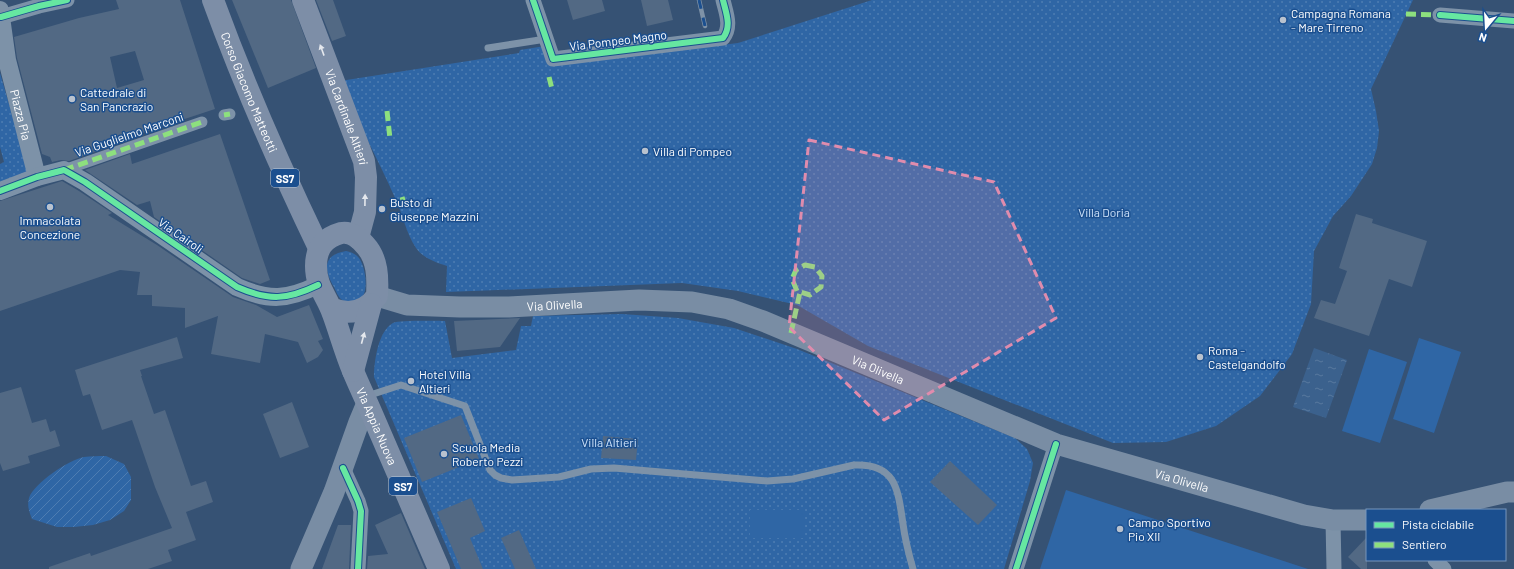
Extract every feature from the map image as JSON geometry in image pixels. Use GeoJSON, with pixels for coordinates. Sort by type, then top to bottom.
{"type":"FeatureCollection","features":[{"type":"Feature","properties":{"kind":"main road","name":"Corso Giacomo Matteotti"},"geometry":{"type":"LineString","coordinates":[[213,0],[232,53],[286,179],[319,248]]}},
{"type":"Feature","properties":{"kind":"main road","name":"Via Cardinale Altieri"},"geometry":{"type":"LineString","coordinates":[[303,0],[364,161],[366,177],[365,212],[358,238]]}},
{"type":"Feature","properties":{"kind":"main road"},"geometry":{"type":"LineString","coordinates":[[353,371],[374,300],[378,280],[374,260],[368,248],[358,238],[350,234],[343,232],[325,241],[319,248],[316,257],[316,268],[318,285],[331,308],[341,311],[355,312],[362,310],[374,300]]}},
{"type":"Feature","properties":{"kind":"main road","name":"Via Olivella"},"geometry":{"type":"LineString","coordinates":[[374,300],[407,305],[509,307],[639,300],[692,302],[730,309],[770,324],[1056,444],[1304,515],[1333,520],[1366,520]]}},
{"type":"Feature","properties":{"kind":"main road","name":"Via Appia Nuova"},"geometry":{"type":"LineString","coordinates":[[331,308],[353,371],[439,569]]}},
{"type":"Feature","properties":{"kind":"main road"},"geometry":{"type":"LineString","coordinates":[[301,569],[334,492],[366,400]]}},
{"type":"Feature","properties":{"kind":"main road"},"geometry":{"type":"LineString","coordinates":[[1434,509],[1512,490]]}},
{"type":"Feature","properties":{"kind":"street"},"geometry":{"type":"LineString","coordinates":[[1,13],[39,3],[67,0]]}},
{"type":"Feature","properties":{"kind":"street","name":"Via Pompeo Magno"},"geometry":{"type":"LineString","coordinates":[[533,0],[553,59],[723,38],[728,32],[729,27],[723,0]]}},
{"type":"Feature","properties":{"kind":"street","name":"Piazza Pia"},"geometry":{"type":"LineString","coordinates":[[1,13],[4,61],[37,177]]}},
{"type":"Feature","properties":{"kind":"street"},"geometry":{"type":"LineString","coordinates":[[1440,15],[1514,21]]}},
{"type":"Feature","properties":{"kind":"street","name":"Via Guglielmo Marconi"},"geometry":{"type":"LineString","coordinates":[[64,170],[202,122]]}},
{"type":"Feature","properties":{"kind":"street"},"geometry":{"type":"LineString","coordinates":[[0,191],[37,177],[64,170]]}},
{"type":"Feature","properties":{"kind":"street","name":"Via Cairoli"},"geometry":{"type":"LineString","coordinates":[[64,170],[85,182],[237,287],[251,293],[279,298],[300,294],[318,285]]}},
{"type":"Feature","properties":{"kind":"street"},"geometry":{"type":"LineString","coordinates":[[1016,569],[1056,444]]}},
{"type":"Feature","properties":{"kind":"street"},"geometry":{"type":"LineString","coordinates":[[343,468],[358,500],[361,511],[358,569]]}},
{"type":"Feature","properties":{"kind":"street"},"geometry":{"type":"LineString","coordinates":[[1333,520],[1334,569]]}},
{"type":"Feature","properties":{"kind":"street"},"geometry":{"type":"LineString","coordinates":[[1436,561],[1444,569]]}},
{"type":"Feature","properties":{"kind":"lane"},"geometry":{"type":"LineString","coordinates":[[488,48],[546,39]]}},
{"type":"Feature","properties":{"kind":"lane"},"geometry":{"type":"LineString","coordinates":[[366,400],[401,384],[465,406],[490,470],[495,475],[508,480],[559,477],[591,469],[614,468],[767,481],[793,479],[848,466],[862,465],[874,467],[887,473],[895,484],[901,507],[904,534],[914,569]]}},
{"type":"Feature","properties":{"kind":"highlighted area"},"geometry":{"type":"Polygon","coordinates":[[[809,140],[994,182],[1056,318],[884,420],[789,327],[809,140]]]}},
{"type":"Feature","properties":{"kind":"green space","name":"Villa Doria"},"geometry":{"type":"Polygon","coordinates":[[[872,0],[1413,0],[1371,89],[1379,131],[1377,148],[1372,164],[1351,196],[1333,216],[1314,251],[1311,304],[1292,354],[1260,396],[1216,426],[1166,442],[1113,443],[868,346],[797,305],[738,291],[682,283],[446,292],[447,266],[426,257],[416,248],[407,230],[396,200],[340,81],[519,53],[520,50],[545,46],[552,66],[738,43],[872,0]]]}},
{"type":"Feature","properties":{"kind":"green space"},"geometry":{"type":"Polygon","coordinates":[[[0,73],[29,173],[0,183],[0,164],[4,162],[0,147],[0,73]]]}},
{"type":"Feature","properties":{"kind":"green space"},"geometry":{"type":"Polygon","coordinates":[[[346,251],[353,253],[359,258],[363,266],[366,283],[362,297],[353,302],[344,301],[339,297],[328,275],[327,269],[327,264],[333,256],[346,251]]]}},
{"type":"Feature","properties":{"kind":"green space","name":"Villa Altieri"},"geometry":{"type":"Polygon","coordinates":[[[622,314],[678,318],[734,328],[797,349],[1015,438],[1027,449],[1033,463],[1030,481],[1004,569],[456,569],[374,377],[376,355],[380,340],[384,333],[388,327],[397,322],[445,321],[452,358],[516,350],[521,326],[531,326],[533,316],[622,314]]]}},
{"type":"Feature","properties":{"kind":"green space"},"geometry":{"type":"Polygon","coordinates":[[[1419,338],[1461,352],[1434,433],[1393,419],[1419,338]]]}},
{"type":"Feature","properties":{"kind":"green space"},"geometry":{"type":"Polygon","coordinates":[[[1369,349],[1407,362],[1380,443],[1342,431],[1369,349]]]}},
{"type":"Feature","properties":{"kind":"green space"},"geometry":{"type":"Polygon","coordinates":[[[106,456],[124,464],[131,477],[131,500],[124,511],[110,520],[93,525],[74,527],[57,527],[32,519],[28,504],[29,498],[32,492],[45,479],[61,467],[78,459],[84,457],[106,456]]]}},
{"type":"Feature","properties":{"kind":"green space","name":"Campo Sportivo Pio XII"},"geometry":{"type":"Polygon","coordinates":[[[1066,490],[1308,569],[1040,569],[1066,490]]]}},
{"type":"Feature","properties":{"kind":"green space"},"geometry":{"type":"Polygon","coordinates":[[[750,510],[803,510],[803,538],[750,538],[750,510]]]}},
{"type":"Feature","properties":{"kind":"water"},"geometry":{"type":"Polygon","coordinates":[[[1314,348],[1347,360],[1326,418],[1293,407],[1314,348]]]}},
{"type":"Feature","properties":{"kind":"building"},"geometry":{"type":"Polygon","coordinates":[[[116,0],[180,0],[215,109],[127,138],[128,140],[69,161],[61,160],[52,162],[50,157],[42,154],[17,58],[14,37],[79,18],[119,9],[116,0]],[[135,51],[110,57],[117,88],[144,80],[135,51]]]}},
{"type":"Feature","properties":{"kind":"building"},"geometry":{"type":"Polygon","coordinates":[[[232,0],[291,0],[316,68],[268,88],[232,0]]]}},
{"type":"Feature","properties":{"kind":"building"},"geometry":{"type":"Polygon","coordinates":[[[316,0],[333,0],[346,36],[332,41],[316,0]]]}},
{"type":"Feature","properties":{"kind":"building"},"geometry":{"type":"Polygon","coordinates":[[[567,0],[602,0],[605,11],[573,20],[567,0]]]}},
{"type":"Feature","properties":{"kind":"building"},"geometry":{"type":"Polygon","coordinates":[[[641,0],[668,0],[673,20],[647,26],[641,0]]]}},
{"type":"Feature","properties":{"kind":"building"},"geometry":{"type":"Polygon","coordinates":[[[220,134],[270,280],[260,284],[242,278],[154,217],[150,201],[137,205],[85,170],[130,154],[132,164],[220,134]]]}},
{"type":"Feature","properties":{"kind":"building"},"geometry":{"type":"Polygon","coordinates":[[[62,181],[112,213],[108,215],[157,245],[233,297],[256,305],[277,317],[309,305],[323,339],[318,341],[323,350],[318,357],[307,363],[298,342],[265,334],[260,363],[211,354],[218,316],[185,328],[185,308],[152,306],[152,295],[137,295],[140,272],[120,270],[0,311],[0,201],[62,181]]]}},
{"type":"Feature","properties":{"kind":"building"},"geometry":{"type":"Polygon","coordinates":[[[1356,214],[1373,219],[1372,223],[1427,241],[1412,287],[1389,279],[1369,336],[1314,318],[1321,300],[1335,304],[1347,271],[1339,268],[1356,214]]]}},
{"type":"Feature","properties":{"kind":"building"},"geometry":{"type":"Polygon","coordinates":[[[520,318],[500,347],[457,351],[454,321],[520,318]]]}},
{"type":"Feature","properties":{"kind":"building"},"geometry":{"type":"Polygon","coordinates":[[[177,337],[183,358],[140,370],[154,414],[165,410],[191,486],[206,481],[213,502],[186,512],[196,540],[168,550],[172,561],[148,569],[49,569],[49,567],[90,553],[91,556],[172,528],[155,487],[132,420],[102,430],[90,394],[83,396],[75,370],[177,337]]]}},
{"type":"Feature","properties":{"kind":"building"},"geometry":{"type":"Polygon","coordinates":[[[21,387],[32,423],[46,419],[50,432],[55,430],[60,446],[28,456],[30,463],[3,471],[0,463],[0,393],[21,387]]]}},
{"type":"Feature","properties":{"kind":"building"},"geometry":{"type":"Polygon","coordinates":[[[292,402],[309,447],[280,458],[263,414],[292,402]]]}},
{"type":"Feature","properties":{"kind":"building"},"geometry":{"type":"Polygon","coordinates":[[[461,415],[479,459],[422,482],[404,438],[461,415]]]}},
{"type":"Feature","properties":{"kind":"building"},"geometry":{"type":"Polygon","coordinates":[[[603,436],[638,439],[636,460],[601,458],[603,436]]]}},
{"type":"Feature","properties":{"kind":"building"},"geometry":{"type":"Polygon","coordinates":[[[950,461],[997,505],[978,525],[930,482],[950,461]]]}},
{"type":"Feature","properties":{"kind":"building"},"geometry":{"type":"Polygon","coordinates":[[[471,498],[485,531],[470,538],[483,569],[461,569],[437,512],[471,498]]]}},
{"type":"Feature","properties":{"kind":"building"},"geometry":{"type":"Polygon","coordinates":[[[401,513],[425,569],[367,569],[368,556],[388,554],[375,525],[401,513]]]}},
{"type":"Feature","properties":{"kind":"building"},"geometry":{"type":"Polygon","coordinates":[[[338,525],[351,525],[349,569],[322,569],[338,525]]]}},
{"type":"Feature","properties":{"kind":"building"},"geometry":{"type":"Polygon","coordinates":[[[519,530],[536,569],[515,569],[501,538],[519,530]]]}},
{"type":"Feature","properties":{"kind":"building"},"geometry":{"type":"Polygon","coordinates":[[[1366,538],[1367,569],[1361,569],[1348,557],[1366,538]]]}},
{"type":"Feature","properties":{"kind":"railway"},"geometry":{"type":"LineString","coordinates":[[699,0],[705,26]]}},
{"type":"Feature","properties":{"kind":"marked path"},"geometry":{"type":"LineString","coordinates":[[1406,14],[1440,15]]}},
{"type":"Feature","properties":{"kind":"marked path"},"geometry":{"type":"LineString","coordinates":[[549,77],[552,89]]}},
{"type":"Feature","properties":{"kind":"marked path"},"geometry":{"type":"LineString","coordinates":[[387,111],[390,139]]}},
{"type":"Feature","properties":{"kind":"marked path"},"geometry":{"type":"LineString","coordinates":[[224,115],[230,114]]}},
{"type":"Feature","properties":{"kind":"marked path"},"geometry":{"type":"LineString","coordinates":[[64,170],[202,122]]}},
{"type":"Feature","properties":{"kind":"marked path"},"geometry":{"type":"LineString","coordinates":[[402,197],[404,203]]}},
{"type":"Feature","properties":{"kind":"marked path"},"geometry":{"type":"LineString","coordinates":[[805,265],[815,267],[822,276],[821,287],[810,295],[797,291],[792,279],[796,270],[805,265]]}},
{"type":"Feature","properties":{"kind":"marked path"},"geometry":{"type":"LineString","coordinates":[[791,333],[800,292]]}},
{"type":"Feature","properties":{"kind":"cycle path"},"geometry":{"type":"LineString","coordinates":[[1,17],[67,0]]}},
{"type":"Feature","properties":{"kind":"cycle path"},"geometry":{"type":"LineString","coordinates":[[533,0],[553,59],[723,38],[728,24],[723,0]]}},
{"type":"Feature","properties":{"kind":"cycle path"},"geometry":{"type":"LineString","coordinates":[[1440,15],[1514,21]]}},
{"type":"Feature","properties":{"kind":"cycle path"},"geometry":{"type":"LineString","coordinates":[[0,191],[37,177],[64,170],[85,182],[237,287],[248,292],[278,297],[297,294],[318,285]]}},
{"type":"Feature","properties":{"kind":"cycle path"},"geometry":{"type":"LineString","coordinates":[[1016,569],[1056,444]]}},
{"type":"Feature","properties":{"kind":"cycle path"},"geometry":{"type":"LineString","coordinates":[[343,468],[361,511],[358,569]]}},
{"type":"Feature","properties":{"kind":"place","name":"Campagna Romana - Mare Tirreno"},"geometry":{"type":"Point","coordinates":[1283,20]}},
{"type":"Feature","properties":{"kind":"place","name":"Cattedrale di San Pancrazio"},"geometry":{"type":"Point","coordinates":[72,99]}},
{"type":"Feature","properties":{"kind":"place","name":"Villa di Pompeo"},"geometry":{"type":"Point","coordinates":[645,151]}},
{"type":"Feature","properties":{"kind":"place","name":"Immacolata Concezione"},"geometry":{"type":"Point","coordinates":[50,207]}},
{"type":"Feature","properties":{"kind":"place","name":"Busto di Giuseppe Mazzini"},"geometry":{"type":"Point","coordinates":[382,209]}},
{"type":"Feature","properties":{"kind":"place","name":"Roma - Castelgandolfo"},"geometry":{"type":"Point","coordinates":[1200,357]}},
{"type":"Feature","properties":{"kind":"place","name":"Hotel Villa Altieri"},"geometry":{"type":"Point","coordinates":[411,381]}},
{"type":"Feature","properties":{"kind":"place","name":"Scuola Media Roberto Pezzi"},"geometry":{"type":"Point","coordinates":[444,454]}},
{"type":"Feature","properties":{"kind":"place","name":"Campo Sportivo Pio XII"},"geometry":{"type":"Point","coordinates":[1120,529]}}]}
